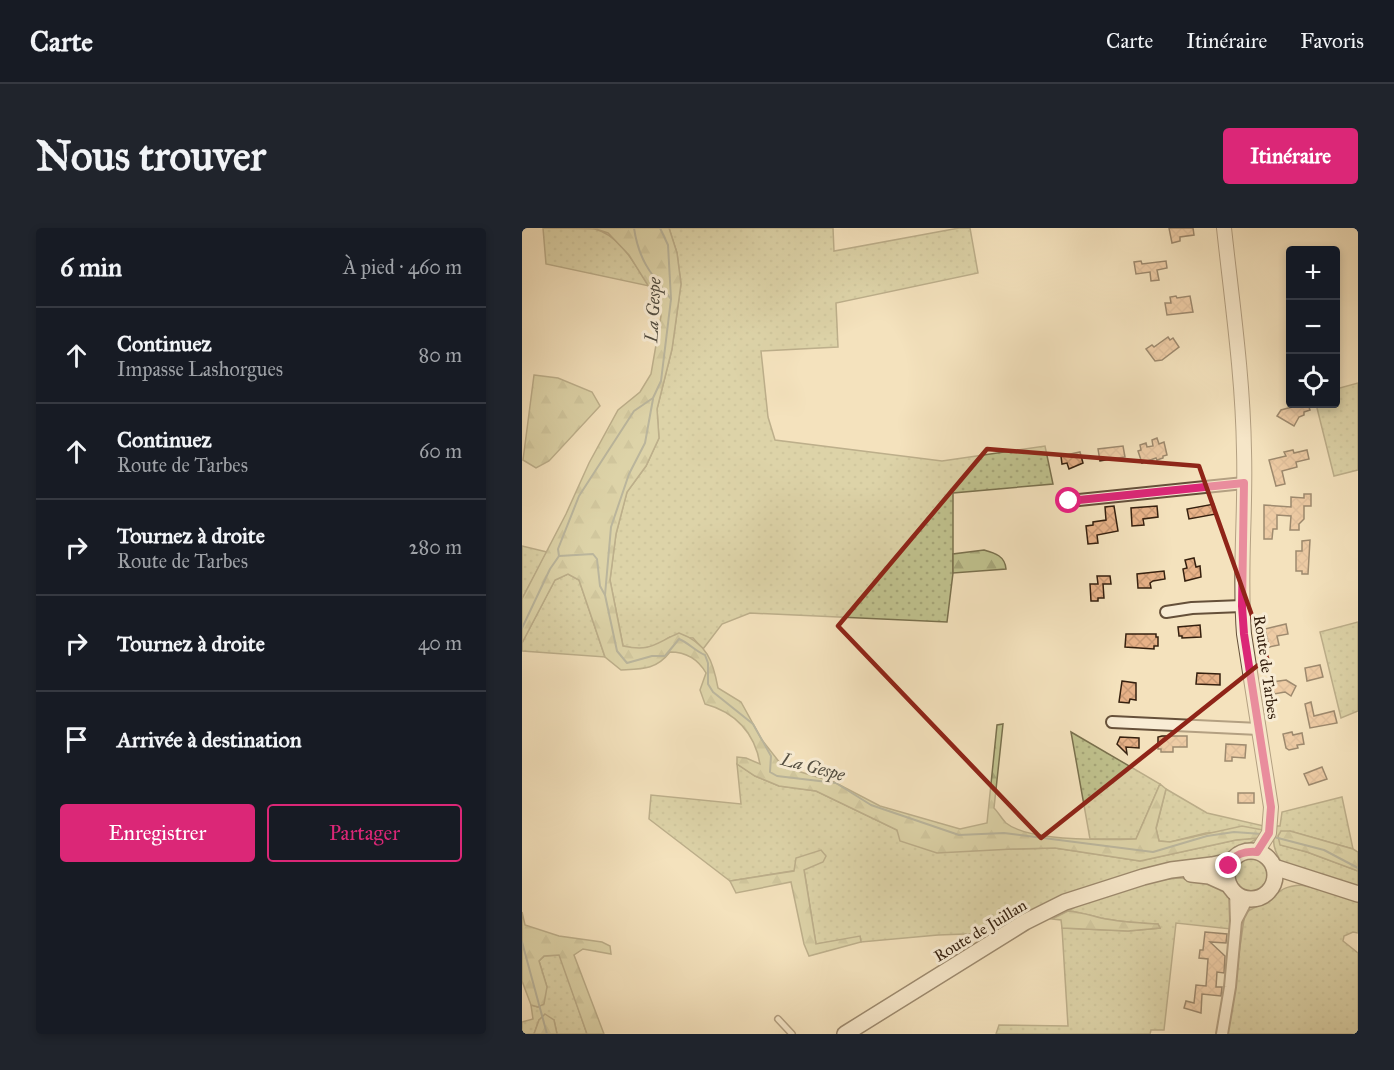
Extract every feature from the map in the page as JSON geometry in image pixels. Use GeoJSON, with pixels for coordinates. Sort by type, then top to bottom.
{"type":"FeatureCollection","features":[{"type":"Feature","properties":{"kind":"main road"},"geometry":{"type":"LineString","coordinates":[[1243,852],[1257,852],[1269,859],[1274,867],[1273,885],[1264,895],[1237,891],[1227,876],[1231,861],[1243,852]]}},
{"type":"Feature","properties":{"kind":"main road","name":"Route de Juillan"},"geometry":{"type":"LineString","coordinates":[[845,1034],[1025,922],[1065,902],[1171,870],[1231,861]]}},
{"type":"Feature","properties":{"kind":"main road"},"geometry":{"type":"LineString","coordinates":[[1274,867],[1358,894]]}},
{"type":"Feature","properties":{"kind":"main road","name":"Route de Juillan"},"geometry":{"type":"LineString","coordinates":[[1143,877],[1187,874],[1209,876],[1237,891]]}},
{"type":"Feature","properties":{"kind":"main road"},"geometry":{"type":"LineString","coordinates":[[1273,885],[1291,882],[1335,886]]}},
{"type":"Feature","properties":{"kind":"street","name":"Route de Tarbes"},"geometry":{"type":"LineString","coordinates":[[1224,228],[1238,350],[1244,451],[1242,606],[1244,634],[1271,807],[1269,833],[1257,852]]}},
{"type":"Feature","properties":{"kind":"street"},"geometry":{"type":"LineString","coordinates":[[1069,501],[1244,483]]}},
{"type":"Feature","properties":{"kind":"street"},"geometry":{"type":"LineString","coordinates":[[1166,612],[1192,608],[1242,606]]}},
{"type":"Feature","properties":{"kind":"street"},"geometry":{"type":"LineString","coordinates":[[1112,722],[1259,729]]}},
{"type":"Feature","properties":{"kind":"street"},"geometry":{"type":"LineString","coordinates":[[1222,1034],[1230,987],[1237,891]]}},
{"type":"Feature","properties":{"kind":"lane"},"geometry":{"type":"LineString","coordinates":[[778,1019],[792,1034]]}},
{"type":"Feature","properties":{"kind":"highlighted area"},"geometry":{"type":"Polygon","coordinates":[[[987,449],[1199,466],[1267,658],[1041,838],[838,626],[987,449]]]}},
{"type":"Feature","properties":{"kind":"green space"},"geometry":{"type":"Polygon","coordinates":[[[543,228],[595,229],[604,233],[626,252],[649,286],[546,264],[543,228]]]}},
{"type":"Feature","properties":{"kind":"green space"},"geometry":{"type":"Polygon","coordinates":[[[593,228],[669,228],[677,253],[681,284],[672,349],[657,409],[659,438],[646,466],[627,492],[616,534],[610,580],[623,646],[647,647],[679,633],[689,637],[702,648],[711,661],[718,688],[741,702],[762,740],[780,763],[794,770],[834,782],[880,806],[960,829],[987,823],[997,725],[1003,724],[994,808],[1006,823],[1017,829],[1032,834],[1068,839],[1136,839],[1160,784],[1166,789],[1156,828],[1159,841],[1170,842],[1242,826],[1263,830],[1258,838],[1236,840],[1140,861],[1055,848],[937,853],[900,841],[897,830],[816,791],[779,786],[755,776],[737,764],[737,757],[760,764],[754,743],[742,725],[734,718],[726,712],[705,704],[700,690],[706,673],[699,664],[686,655],[670,652],[654,665],[642,669],[621,670],[605,657],[579,580],[568,574],[555,580],[522,643],[522,599],[566,514],[589,463],[618,410],[640,392],[651,374],[661,316],[659,303],[629,255],[608,233],[593,228]]]}},
{"type":"Feature","properties":{"kind":"green space"},"geometry":{"type":"Polygon","coordinates":[[[669,228],[833,228],[834,251],[959,228],[970,228],[978,273],[836,303],[838,347],[761,351],[768,417],[775,440],[942,461],[1045,446],[1053,484],[953,493],[953,573],[947,622],[750,613],[722,624],[703,649],[693,638],[670,637],[656,646],[638,649],[623,646],[610,580],[616,534],[627,492],[646,466],[659,438],[657,409],[672,349],[681,284],[677,253],[669,228]]]}},
{"type":"Feature","properties":{"kind":"green space"},"geometry":{"type":"Polygon","coordinates":[[[534,375],[558,378],[592,392],[600,406],[549,461],[536,468],[523,460],[534,375]]]}},
{"type":"Feature","properties":{"kind":"green space"},"geometry":{"type":"Polygon","coordinates":[[[1358,383],[1358,470],[1334,476],[1317,408],[1340,408],[1340,388],[1358,383]]]}},
{"type":"Feature","properties":{"kind":"green space"},"geometry":{"type":"Polygon","coordinates":[[[522,546],[547,552],[522,599],[522,546]]]}},
{"type":"Feature","properties":{"kind":"green space"},"geometry":{"type":"Polygon","coordinates":[[[984,550],[1002,558],[1006,569],[953,573],[953,554],[984,550]]]}},
{"type":"Feature","properties":{"kind":"green space"},"geometry":{"type":"Polygon","coordinates":[[[568,574],[579,580],[605,657],[522,651],[522,643],[555,580],[568,574]]]}},
{"type":"Feature","properties":{"kind":"green space"},"geometry":{"type":"Polygon","coordinates":[[[1358,622],[1358,711],[1341,718],[1320,632],[1358,622]]]}},
{"type":"Feature","properties":{"kind":"green space"},"geometry":{"type":"Polygon","coordinates":[[[1071,732],[1160,784],[1136,839],[1090,839],[1071,732]]]}},
{"type":"Feature","properties":{"kind":"green space"},"geometry":{"type":"Polygon","coordinates":[[[737,764],[755,776],[779,786],[816,791],[897,830],[1013,849],[1055,848],[1140,861],[1236,840],[1258,838],[1248,844],[1235,847],[1219,860],[1053,900],[992,933],[861,942],[860,937],[816,944],[804,869],[730,881],[649,819],[651,795],[741,804],[737,764]]]}},
{"type":"Feature","properties":{"kind":"green space"},"geometry":{"type":"Polygon","coordinates":[[[1166,789],[1207,813],[1264,826],[1263,830],[1206,833],[1170,842],[1159,841],[1156,829],[1166,789]]]}},
{"type":"Feature","properties":{"kind":"green space"},"geometry":{"type":"Polygon","coordinates":[[[1342,797],[1353,849],[1290,831],[1281,845],[1358,871],[1358,888],[1283,865],[1274,846],[1274,832],[1276,826],[1280,826],[1282,812],[1342,797]]]}},
{"type":"Feature","properties":{"kind":"green space"},"geometry":{"type":"Polygon","coordinates":[[[1281,831],[1290,831],[1353,849],[1358,852],[1358,871],[1307,852],[1280,845],[1278,836],[1281,831]]]}},
{"type":"Feature","properties":{"kind":"green space"},"geometry":{"type":"Polygon","coordinates":[[[821,850],[826,856],[823,862],[804,870],[816,944],[860,936],[861,942],[809,956],[804,944],[791,882],[736,893],[730,881],[794,871],[796,858],[821,850]]]}},
{"type":"Feature","properties":{"kind":"green space"},"geometry":{"type":"Polygon","coordinates":[[[1251,855],[1264,861],[1270,874],[1264,887],[1251,893],[1238,887],[1232,874],[1238,861],[1251,855]]]}},
{"type":"Feature","properties":{"kind":"green space"},"geometry":{"type":"Polygon","coordinates":[[[1178,878],[1206,880],[1225,888],[1231,901],[1231,929],[1176,923],[1164,1030],[1151,1030],[1150,1034],[996,1034],[999,1025],[1068,1026],[1062,928],[1128,931],[1160,928],[1158,924],[1101,918],[1068,911],[1121,890],[1178,878]]]}},
{"type":"Feature","properties":{"kind":"green space"},"geometry":{"type":"Polygon","coordinates":[[[1301,885],[1331,892],[1358,902],[1358,933],[1353,932],[1344,936],[1343,941],[1358,953],[1358,1034],[1227,1034],[1245,913],[1285,888],[1301,885]]]}},
{"type":"Feature","properties":{"kind":"green space"},"geometry":{"type":"Polygon","coordinates":[[[1068,911],[1101,918],[1158,924],[1160,928],[1128,931],[1062,928],[1061,920],[1052,919],[1068,911]]]}},
{"type":"Feature","properties":{"kind":"green space"},"geometry":{"type":"Polygon","coordinates":[[[522,912],[525,925],[559,936],[602,942],[610,946],[611,954],[583,949],[574,955],[604,1034],[587,1034],[559,955],[544,956],[539,961],[547,987],[544,1004],[538,1007],[531,1005],[522,981],[522,912]]]}},
{"type":"Feature","properties":{"kind":"green space"},"geometry":{"type":"Polygon","coordinates":[[[560,955],[587,1034],[557,1034],[554,1020],[539,1020],[534,1034],[522,1034],[522,1022],[533,1019],[531,1005],[538,1007],[547,987],[539,961],[544,956],[560,955]]]}},
{"type":"Feature","properties":{"kind":"green space"},"geometry":{"type":"Polygon","coordinates":[[[545,1014],[554,1020],[557,1034],[534,1034],[539,1020],[545,1014]]]}},
{"type":"Feature","properties":{"kind":"building"},"geometry":{"type":"Polygon","coordinates":[[[1169,228],[1193,228],[1194,235],[1180,237],[1180,241],[1172,243],[1169,228]]]}},
{"type":"Feature","properties":{"kind":"building"},"geometry":{"type":"Polygon","coordinates":[[[1141,261],[1142,264],[1166,261],[1167,268],[1157,270],[1159,280],[1151,281],[1150,272],[1136,274],[1134,262],[1141,261]]]}},
{"type":"Feature","properties":{"kind":"building"},"geometry":{"type":"Polygon","coordinates":[[[1176,296],[1177,298],[1190,296],[1193,312],[1167,315],[1165,303],[1171,303],[1170,297],[1176,296]]]}},
{"type":"Feature","properties":{"kind":"building"},"geometry":{"type":"Polygon","coordinates":[[[1168,337],[1170,340],[1173,338],[1179,347],[1162,360],[1155,361],[1146,349],[1152,345],[1154,347],[1168,337]]]}},
{"type":"Feature","properties":{"kind":"building"},"geometry":{"type":"Polygon","coordinates":[[[1309,408],[1310,410],[1299,417],[1294,426],[1277,416],[1281,410],[1309,408]]]}},
{"type":"Feature","properties":{"kind":"building"},"geometry":{"type":"Polygon","coordinates":[[[1157,438],[1159,444],[1164,442],[1167,455],[1142,463],[1138,451],[1141,450],[1140,445],[1146,443],[1147,447],[1153,446],[1152,440],[1157,438]]]}},
{"type":"Feature","properties":{"kind":"building"},"geometry":{"type":"Polygon","coordinates":[[[1123,446],[1125,457],[1100,461],[1098,449],[1123,446]]]}},
{"type":"Feature","properties":{"kind":"building"},"geometry":{"type":"Polygon","coordinates":[[[1293,450],[1294,453],[1307,450],[1309,459],[1296,462],[1297,467],[1282,471],[1285,484],[1276,486],[1269,460],[1286,456],[1284,452],[1293,450]]]}},
{"type":"Feature","properties":{"kind":"building"},"geometry":{"type":"Polygon","coordinates":[[[1080,452],[1083,463],[1069,469],[1067,463],[1062,464],[1061,456],[1080,452]]]}},
{"type":"Feature","properties":{"kind":"building"},"geometry":{"type":"Polygon","coordinates":[[[1304,494],[1311,494],[1311,506],[1304,506],[1304,519],[1299,524],[1299,530],[1290,530],[1291,516],[1277,515],[1277,529],[1273,529],[1272,539],[1264,539],[1264,505],[1291,507],[1291,497],[1304,498],[1304,494]]]}},
{"type":"Feature","properties":{"kind":"building"},"geometry":{"type":"Polygon","coordinates":[[[1214,504],[1216,514],[1189,519],[1187,509],[1214,504]]]}},
{"type":"Feature","properties":{"kind":"building"},"geometry":{"type":"Polygon","coordinates":[[[1114,506],[1118,531],[1097,535],[1098,543],[1088,544],[1086,526],[1093,525],[1093,522],[1106,520],[1105,507],[1114,506]]]}},
{"type":"Feature","properties":{"kind":"building"},"geometry":{"type":"Polygon","coordinates":[[[1157,506],[1158,517],[1143,519],[1144,525],[1132,526],[1131,508],[1157,506]]]}},
{"type":"Feature","properties":{"kind":"building"},"geometry":{"type":"Polygon","coordinates":[[[1310,540],[1308,574],[1302,574],[1302,571],[1296,571],[1296,551],[1302,551],[1302,541],[1310,540]]]}},
{"type":"Feature","properties":{"kind":"building"},"geometry":{"type":"Polygon","coordinates":[[[1194,558],[1196,567],[1200,566],[1201,577],[1185,581],[1183,569],[1187,568],[1185,560],[1194,558]]]}},
{"type":"Feature","properties":{"kind":"building"},"geometry":{"type":"Polygon","coordinates":[[[1164,571],[1165,579],[1153,581],[1150,583],[1151,588],[1138,588],[1137,574],[1164,571]]]}},
{"type":"Feature","properties":{"kind":"building"},"geometry":{"type":"Polygon","coordinates":[[[1097,576],[1110,576],[1111,584],[1103,584],[1104,598],[1091,601],[1090,584],[1098,584],[1097,576]]]}},
{"type":"Feature","properties":{"kind":"building"},"geometry":{"type":"Polygon","coordinates":[[[1286,624],[1288,634],[1277,636],[1279,645],[1269,647],[1265,629],[1286,624]]]}},
{"type":"Feature","properties":{"kind":"building"},"geometry":{"type":"Polygon","coordinates":[[[1200,625],[1201,637],[1182,638],[1179,636],[1178,627],[1200,625]]]}},
{"type":"Feature","properties":{"kind":"building"},"geometry":{"type":"Polygon","coordinates":[[[1126,634],[1156,634],[1158,646],[1154,646],[1154,649],[1125,647],[1126,634]]]}},
{"type":"Feature","properties":{"kind":"building"},"geometry":{"type":"Polygon","coordinates":[[[1320,665],[1323,677],[1307,681],[1305,668],[1320,665]]]}},
{"type":"Feature","properties":{"kind":"building"},"geometry":{"type":"Polygon","coordinates":[[[1197,673],[1220,674],[1220,685],[1196,684],[1197,673]]]}},
{"type":"Feature","properties":{"kind":"building"},"geometry":{"type":"Polygon","coordinates":[[[1286,680],[1296,686],[1291,696],[1285,692],[1274,694],[1272,682],[1286,680]]]}},
{"type":"Feature","properties":{"kind":"building"},"geometry":{"type":"Polygon","coordinates":[[[1122,681],[1136,683],[1136,700],[1130,699],[1129,703],[1119,702],[1122,681]]]}},
{"type":"Feature","properties":{"kind":"building"},"geometry":{"type":"Polygon","coordinates":[[[1311,702],[1314,716],[1334,711],[1337,723],[1310,728],[1305,704],[1311,702]]]}},
{"type":"Feature","properties":{"kind":"building"},"geometry":{"type":"Polygon","coordinates":[[[1292,732],[1293,735],[1302,733],[1304,744],[1289,750],[1286,748],[1283,734],[1292,732]]]}},
{"type":"Feature","properties":{"kind":"building"},"geometry":{"type":"Polygon","coordinates":[[[1187,736],[1187,747],[1173,747],[1173,752],[1161,752],[1161,749],[1158,749],[1158,737],[1187,736]]]}},
{"type":"Feature","properties":{"kind":"building"},"geometry":{"type":"Polygon","coordinates":[[[1120,737],[1139,738],[1139,748],[1126,747],[1127,754],[1117,744],[1120,737]]]}},
{"type":"Feature","properties":{"kind":"building"},"geometry":{"type":"Polygon","coordinates":[[[1226,744],[1246,745],[1245,758],[1232,757],[1232,761],[1225,761],[1226,744]]]}},
{"type":"Feature","properties":{"kind":"building"},"geometry":{"type":"Polygon","coordinates":[[[1322,767],[1327,779],[1309,785],[1304,774],[1322,767]]]}},
{"type":"Feature","properties":{"kind":"building"},"geometry":{"type":"Polygon","coordinates":[[[1238,793],[1254,793],[1254,803],[1238,803],[1238,793]]]}},
{"type":"Feature","properties":{"kind":"building"},"geometry":{"type":"Polygon","coordinates":[[[1205,932],[1227,934],[1226,943],[1210,942],[1225,956],[1224,973],[1217,972],[1216,987],[1222,987],[1221,996],[1202,994],[1201,1013],[1184,1008],[1186,1001],[1194,1003],[1196,985],[1206,986],[1208,959],[1199,958],[1200,950],[1203,950],[1205,932]]]}},
{"type":"Feature","properties":{"kind":"waterway"},"geometry":{"type":"LineString","coordinates":[[634,228],[643,258],[671,299]]}},
{"type":"Feature","properties":{"kind":"waterway","name":"La Gespe"},"geometry":{"type":"LineString","coordinates":[[660,228],[668,245],[671,299],[661,381],[653,398],[634,411],[579,496],[558,549],[559,556],[593,554],[597,559],[600,586],[605,595],[617,651],[627,663],[652,656],[665,656],[679,639],[683,641],[705,655],[708,663],[708,684],[713,692],[753,724],[771,756],[770,772],[777,776],[836,783],[871,805],[959,835],[1004,833],[1153,852],[1207,836],[1234,832],[1262,834]]}},
{"type":"Feature","properties":{"kind":"waterway"},"geometry":{"type":"LineString","coordinates":[[605,595],[611,527],[629,474],[645,443],[653,399]]}},
{"type":"Feature","properties":{"kind":"waterway"},"geometry":{"type":"LineString","coordinates":[[522,628],[550,569],[559,556]]}},
{"type":"Feature","properties":{"kind":"waterway","name":"La Gespe"},"geometry":{"type":"LineString","coordinates":[[1274,837],[1324,850],[1358,868]]}},
{"type":"Feature","properties":{"kind":"waterway"},"geometry":{"type":"LineString","coordinates":[[522,942],[547,1034]]}},
{"type":"Feature","properties":{"kind":"route"},"geometry":{"type":"LineString","coordinates":[[1069,501],[1244,483],[1242,606],[1244,634],[1271,807],[1267,838],[1257,852],[1243,852],[1236,856],[1229,866]]}}]}
